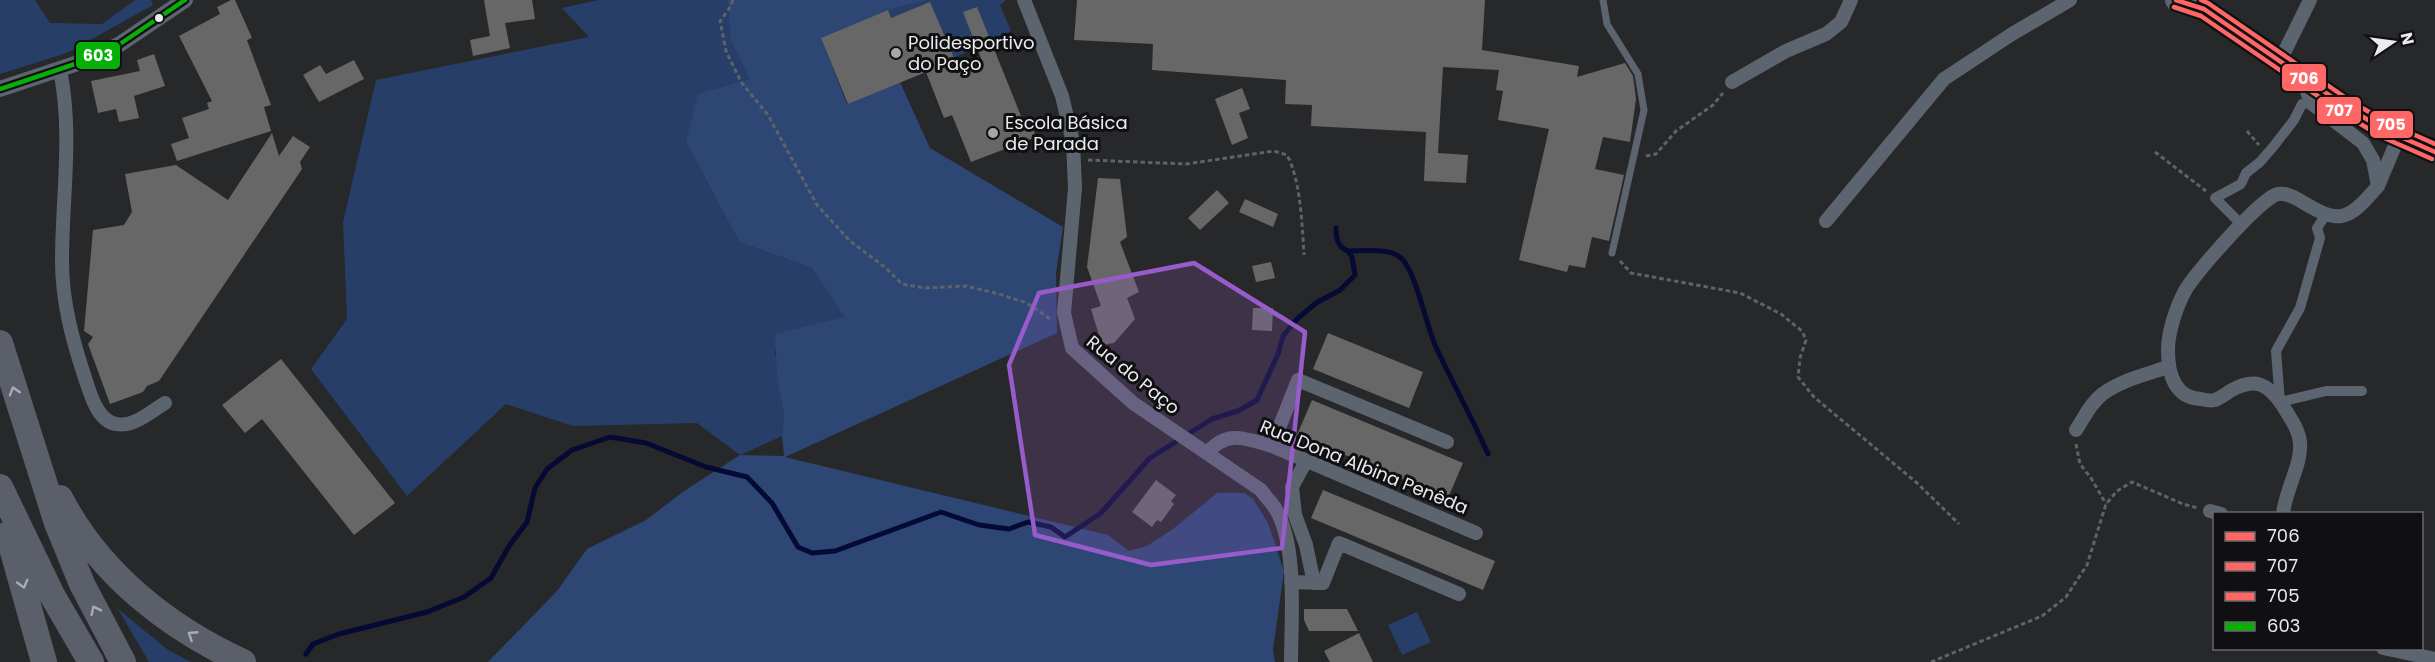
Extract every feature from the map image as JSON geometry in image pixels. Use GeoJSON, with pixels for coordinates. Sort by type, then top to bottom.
{"type":"FeatureCollection","features":[{"type":"Feature","properties":{"kind":"highway"},"geometry":{"type":"LineString","coordinates":[[0,343],[57,523],[82,584],[123,662]]}},
{"type":"Feature","properties":{"kind":"highway"},"geometry":{"type":"LineString","coordinates":[[29,439],[73,520],[92,549],[130,589],[170,621],[200,640],[243,662]]}},
{"type":"Feature","properties":{"kind":"highway"},"geometry":{"type":"LineString","coordinates":[[0,487],[52,595],[91,662]]}},
{"type":"Feature","properties":{"kind":"highway"},"geometry":{"type":"LineString","coordinates":[[0,508],[44,662]]}},
{"type":"Feature","properties":{"kind":"main road"},"geometry":{"type":"LineString","coordinates":[[2182,1],[2204,9],[2348,108],[2399,136],[2435,152]]}},
{"type":"Feature","properties":{"kind":"street"},"geometry":{"type":"LineString","coordinates":[[0,89],[33,80],[93,58],[120,45],[185,0]]}},
{"type":"Feature","properties":{"kind":"street","name":"Rua do Paço"},"geometry":{"type":"LineString","coordinates":[[1024,0],[1062,96],[1069,118],[1075,159],[1075,188],[1064,313],[1072,348],[1083,361],[1133,403],[1261,490],[1276,510],[1286,536],[1291,582],[1291,662]]}},
{"type":"Feature","properties":{"kind":"street"},"geometry":{"type":"LineString","coordinates":[[1732,82],[1786,51],[1826,34],[1842,22],[1851,0]]}},
{"type":"Feature","properties":{"kind":"street"},"geometry":{"type":"LineString","coordinates":[[1826,221],[1944,79],[2070,0]]}},
{"type":"Feature","properties":{"kind":"street"},"geometry":{"type":"LineString","coordinates":[[2280,61],[2310,0]]}},
{"type":"Feature","properties":{"kind":"street"},"geometry":{"type":"LineString","coordinates":[[60,70],[66,105],[63,271],[65,310],[78,357],[91,397],[101,416],[116,424],[134,422],[165,403]]}},
{"type":"Feature","properties":{"kind":"street"},"geometry":{"type":"LineString","coordinates":[[2302,76],[2311,103],[2363,143],[2373,160],[2378,186]]}},
{"type":"Feature","properties":{"kind":"street"},"geometry":{"type":"LineString","coordinates":[[2242,225],[2216,198],[2241,184],[2246,173],[2260,162],[2294,120],[2302,104],[2311,103]]}},
{"type":"Feature","properties":{"kind":"street"},"geometry":{"type":"LineString","coordinates":[[2283,512],[2284,502],[2300,453],[2296,427],[2273,392],[2260,384],[2249,383],[2214,400],[2192,399],[2182,395],[2175,385],[2169,367],[2168,346],[2172,329],[2186,289],[2265,200],[2277,194],[2289,195],[2325,216],[2345,217],[2361,206],[2378,186],[2399,136]]}},
{"type":"Feature","properties":{"kind":"street"},"geometry":{"type":"LineString","coordinates":[[2280,402],[2276,351],[2300,308],[2320,238],[2317,228],[2325,216]]}},
{"type":"Feature","properties":{"kind":"street"},"geometry":{"type":"LineString","coordinates":[[2076,430],[2091,405],[2102,394],[2116,385],[2169,367]]}},
{"type":"Feature","properties":{"kind":"street"},"geometry":{"type":"LineString","coordinates":[[1272,446],[1298,380],[1447,442]]}},
{"type":"Feature","properties":{"kind":"street"},"geometry":{"type":"LineString","coordinates":[[2280,402],[2326,391],[2362,391]]}},
{"type":"Feature","properties":{"kind":"street","name":"Rua Dona Albina Penêda"},"geometry":{"type":"LineString","coordinates":[[1207,453],[1215,444],[1228,438],[1239,437],[1272,446],[1476,533]]}},
{"type":"Feature","properties":{"kind":"street"},"geometry":{"type":"LineString","coordinates":[[1306,461],[1292,487],[1295,515],[1306,545],[1314,583]]}},
{"type":"Feature","properties":{"kind":"street"},"geometry":{"type":"LineString","coordinates":[[1291,582],[1323,583],[1340,543],[1459,594]]}},
{"type":"Feature","properties":{"kind":"street"},"geometry":{"type":"LineString","coordinates":[[2392,650],[2435,659]]}},
{"type":"Feature","properties":{"kind":"lane"},"geometry":{"type":"LineString","coordinates":[[1603,0],[1608,24],[1638,74],[1644,110],[1612,253]]}},
{"type":"Feature","properties":{"kind":"path"},"geometry":{"type":"LineString","coordinates":[[733,0],[720,21],[726,51],[741,82],[768,115],[817,205],[850,242],[886,268],[902,284],[925,288],[966,286],[999,294],[1027,303],[1067,331]]}},
{"type":"Feature","properties":{"kind":"path"},"geometry":{"type":"LineString","coordinates":[[1635,158],[1656,154],[1676,131],[1713,105],[1732,82]]}},
{"type":"Feature","properties":{"kind":"path"},"geometry":{"type":"LineString","coordinates":[[1075,159],[1186,164],[1274,151],[1287,155],[1294,168],[1304,255]]}},
{"type":"Feature","properties":{"kind":"path"},"geometry":{"type":"LineString","coordinates":[[2156,152],[2216,198]]}},
{"type":"Feature","properties":{"kind":"path"},"geometry":{"type":"LineString","coordinates":[[1612,253],[1631,273],[1740,293],[1780,314],[1802,331],[1806,340],[1800,358],[1798,377],[1814,397],[1917,483],[1959,524]]}},
{"type":"Feature","properties":{"kind":"path"},"geometry":{"type":"LineString","coordinates":[[2076,430],[2075,439],[2080,464],[2106,504]]}},
{"type":"Feature","properties":{"kind":"path"},"geometry":{"type":"LineString","coordinates":[[1931,662],[2043,616],[2066,597],[2086,565],[2106,504],[2117,491],[2132,482],[2183,504],[2215,512]]}},
{"type":"Feature","properties":{"kind":"highlighted area"},"geometry":{"type":"Polygon","coordinates":[[[1194,263],[1305,332],[1289,465],[1282,548],[1151,565],[1035,535],[1009,365],[1039,293],[1194,263]]]}},
{"type":"Feature","properties":{"kind":"shaded area"},"geometry":{"type":"Polygon","coordinates":[[[0,0],[35,0],[50,23],[102,24],[135,0],[151,0],[153,5],[67,53],[0,74],[0,0]]]}},
{"type":"Feature","properties":{"kind":"shaded area"},"geometry":{"type":"Polygon","coordinates":[[[599,0],[728,0],[730,39],[751,80],[686,142],[739,242],[812,268],[846,317],[775,351],[784,413],[782,436],[740,455],[697,423],[573,426],[506,404],[407,496],[311,369],[347,319],[343,222],[376,80],[589,37],[562,8],[599,0]]]}},
{"type":"Feature","properties":{"kind":"shaded area"},"geometry":{"type":"Polygon","coordinates":[[[728,0],[929,0],[888,10],[821,38],[847,104],[900,82],[930,148],[1063,227],[1056,273],[1057,333],[785,457],[1108,535],[1129,551],[1147,546],[1173,529],[1217,493],[1244,493],[1253,499],[1268,523],[1284,571],[1273,650],[1275,662],[488,662],[557,591],[587,549],[646,520],[684,491],[740,455],[784,456],[782,436],[784,413],[777,376],[775,334],[845,317],[812,268],[739,242],[686,142],[698,94],[750,79],[730,39],[728,0]]]}},
{"type":"Feature","properties":{"kind":"shaded area","name":"Polidesportivo do Paço"},"geometry":{"type":"Polygon","coordinates":[[[929,0],[1006,0],[1000,5],[1011,31],[976,45],[977,48],[953,58],[954,60],[848,104],[821,38],[888,10],[929,0]]]}},
{"type":"Feature","properties":{"kind":"shaded area"},"geometry":{"type":"Polygon","coordinates":[[[118,609],[168,650],[191,662],[149,662],[118,609]]]}},
{"type":"Feature","properties":{"kind":"shaded area"},"geometry":{"type":"Polygon","coordinates":[[[1417,612],[1431,642],[1402,655],[1388,625],[1417,612]]]}},
{"type":"Feature","properties":{"kind":"building"},"geometry":{"type":"Polygon","coordinates":[[[235,0],[252,38],[247,40],[271,105],[264,107],[271,131],[177,161],[171,144],[189,138],[182,118],[209,109],[207,103],[212,101],[179,36],[220,14],[217,7],[235,0]]]}},
{"type":"Feature","properties":{"kind":"building"},"geometry":{"type":"Polygon","coordinates":[[[484,0],[532,0],[535,19],[505,23],[510,48],[473,56],[470,40],[490,36],[484,0]]]}},
{"type":"Feature","properties":{"kind":"building"},"geometry":{"type":"Polygon","coordinates":[[[1077,0],[1485,0],[1482,50],[1579,66],[1577,77],[1625,63],[1633,76],[1636,99],[1630,142],[1603,137],[1595,169],[1624,175],[1609,241],[1592,237],[1585,268],[1569,265],[1567,272],[1519,260],[1549,129],[1498,120],[1503,91],[1496,90],[1499,70],[1443,67],[1438,153],[1468,155],[1466,183],[1424,181],[1426,132],[1311,126],[1312,105],[1285,104],[1286,80],[1152,70],[1153,44],[1074,40],[1077,0]]]}},
{"type":"Feature","properties":{"kind":"building"},"geometry":{"type":"Polygon","coordinates":[[[930,2],[959,70],[982,61],[963,12],[977,7],[1023,121],[1029,118],[1036,137],[971,162],[952,115],[944,118],[926,72],[848,104],[821,38],[888,10],[891,18],[930,2]]]}},
{"type":"Feature","properties":{"kind":"building"},"geometry":{"type":"Polygon","coordinates":[[[154,54],[165,86],[134,96],[139,118],[119,122],[116,109],[98,113],[91,81],[140,71],[137,60],[154,54]]]}},
{"type":"Feature","properties":{"kind":"building"},"geometry":{"type":"Polygon","coordinates":[[[354,60],[364,79],[319,102],[303,75],[320,65],[326,74],[354,60]]]}},
{"type":"Feature","properties":{"kind":"building"},"geometry":{"type":"Polygon","coordinates":[[[1242,88],[1250,109],[1239,113],[1248,138],[1232,145],[1215,99],[1242,88]]]}},
{"type":"Feature","properties":{"kind":"building"},"geometry":{"type":"Polygon","coordinates":[[[272,133],[279,156],[293,136],[310,147],[300,162],[302,169],[159,381],[147,386],[143,392],[110,404],[88,344],[93,337],[84,331],[93,230],[124,225],[132,212],[125,174],[176,165],[228,200],[272,133]]]}},
{"type":"Feature","properties":{"kind":"building"},"geometry":{"type":"Polygon","coordinates":[[[1098,178],[1120,179],[1127,237],[1120,242],[1139,292],[1127,298],[1135,319],[1114,343],[1102,345],[1091,309],[1101,306],[1087,267],[1098,178]]]}},
{"type":"Feature","properties":{"kind":"building"},"geometry":{"type":"Polygon","coordinates":[[[1217,190],[1229,203],[1200,230],[1188,218],[1217,190]]]}},
{"type":"Feature","properties":{"kind":"building"},"geometry":{"type":"Polygon","coordinates":[[[1245,199],[1278,214],[1273,227],[1239,212],[1245,199]]]}},
{"type":"Feature","properties":{"kind":"building"},"geometry":{"type":"Polygon","coordinates":[[[1271,262],[1275,278],[1256,282],[1252,266],[1271,262]]]}},
{"type":"Feature","properties":{"kind":"building"},"geometry":{"type":"Polygon","coordinates":[[[1253,308],[1273,308],[1272,331],[1252,330],[1253,308]]]}},
{"type":"Feature","properties":{"kind":"building"},"geometry":{"type":"Polygon","coordinates":[[[1328,333],[1423,372],[1409,408],[1313,369],[1328,333]]]}},
{"type":"Feature","properties":{"kind":"building"},"geometry":{"type":"Polygon","coordinates":[[[281,359],[395,503],[354,535],[262,419],[245,433],[222,405],[281,359]]]}},
{"type":"Feature","properties":{"kind":"building"},"geometry":{"type":"Polygon","coordinates":[[[1312,400],[1463,463],[1448,498],[1297,435],[1312,400]]]}},
{"type":"Feature","properties":{"kind":"building"},"geometry":{"type":"Polygon","coordinates":[[[1156,480],[1176,495],[1171,501],[1174,504],[1161,522],[1157,520],[1152,527],[1132,512],[1156,480]]]}},
{"type":"Feature","properties":{"kind":"building"},"geometry":{"type":"Polygon","coordinates":[[[1323,490],[1495,561],[1483,590],[1311,518],[1323,490]]]}},
{"type":"Feature","properties":{"kind":"building"},"geometry":{"type":"Polygon","coordinates":[[[1304,609],[1347,609],[1358,631],[1309,631],[1304,620],[1304,609]]]}},
{"type":"Feature","properties":{"kind":"building"},"geometry":{"type":"Polygon","coordinates":[[[1359,633],[1373,662],[1330,662],[1324,651],[1359,633]]]}},
{"type":"Feature","properties":{"kind":"waterway"},"geometry":{"type":"LineString","coordinates":[[1336,228],[1338,242],[1348,251],[1391,253],[1402,259],[1407,266],[1435,345],[1488,454]]}},
{"type":"Feature","properties":{"kind":"waterway"},"geometry":{"type":"LineString","coordinates":[[306,654],[313,644],[339,634],[427,612],[464,597],[491,578],[509,546],[527,522],[535,488],[547,469],[572,450],[610,437],[646,443],[706,467],[747,477],[772,503],[798,547],[812,553],[835,551],[941,512],[979,525],[1009,529],[1028,522],[1051,527],[1065,537],[1101,513],[1150,458],[1212,419],[1238,411],[1257,400],[1278,354],[1283,336],[1297,319],[1316,303],[1340,290],[1355,275],[1352,257],[1348,251]]}},
{"type":"Feature","properties":{"kind":"transit line","name":"603"},"geometry":{"type":"LineString","coordinates":[[0,89],[93,58],[120,44],[185,0]]}},
{"type":"Feature","properties":{"kind":"transit line","name":"706"},"geometry":{"type":"LineString","coordinates":[[2176,0],[2204,9],[2348,108],[2385,130],[2435,152]]}},
{"type":"Feature","properties":{"kind":"transit line","name":"705"},"geometry":{"type":"LineString","coordinates":[[2201,0],[2352,102],[2388,123],[2435,144]]}},
{"type":"Feature","properties":{"kind":"transit line","name":"707"},"geometry":{"type":"LineString","coordinates":[[2174,7],[2201,16],[2344,114],[2382,137],[2432,159]]}},
{"type":"Feature","properties":{"kind":"place","name":"Polidesportivo do Paço"},"geometry":{"type":"Point","coordinates":[896,53]}},
{"type":"Feature","properties":{"kind":"place","name":"Escola Básica de Parada"},"geometry":{"type":"Point","coordinates":[993,133]}}]}
